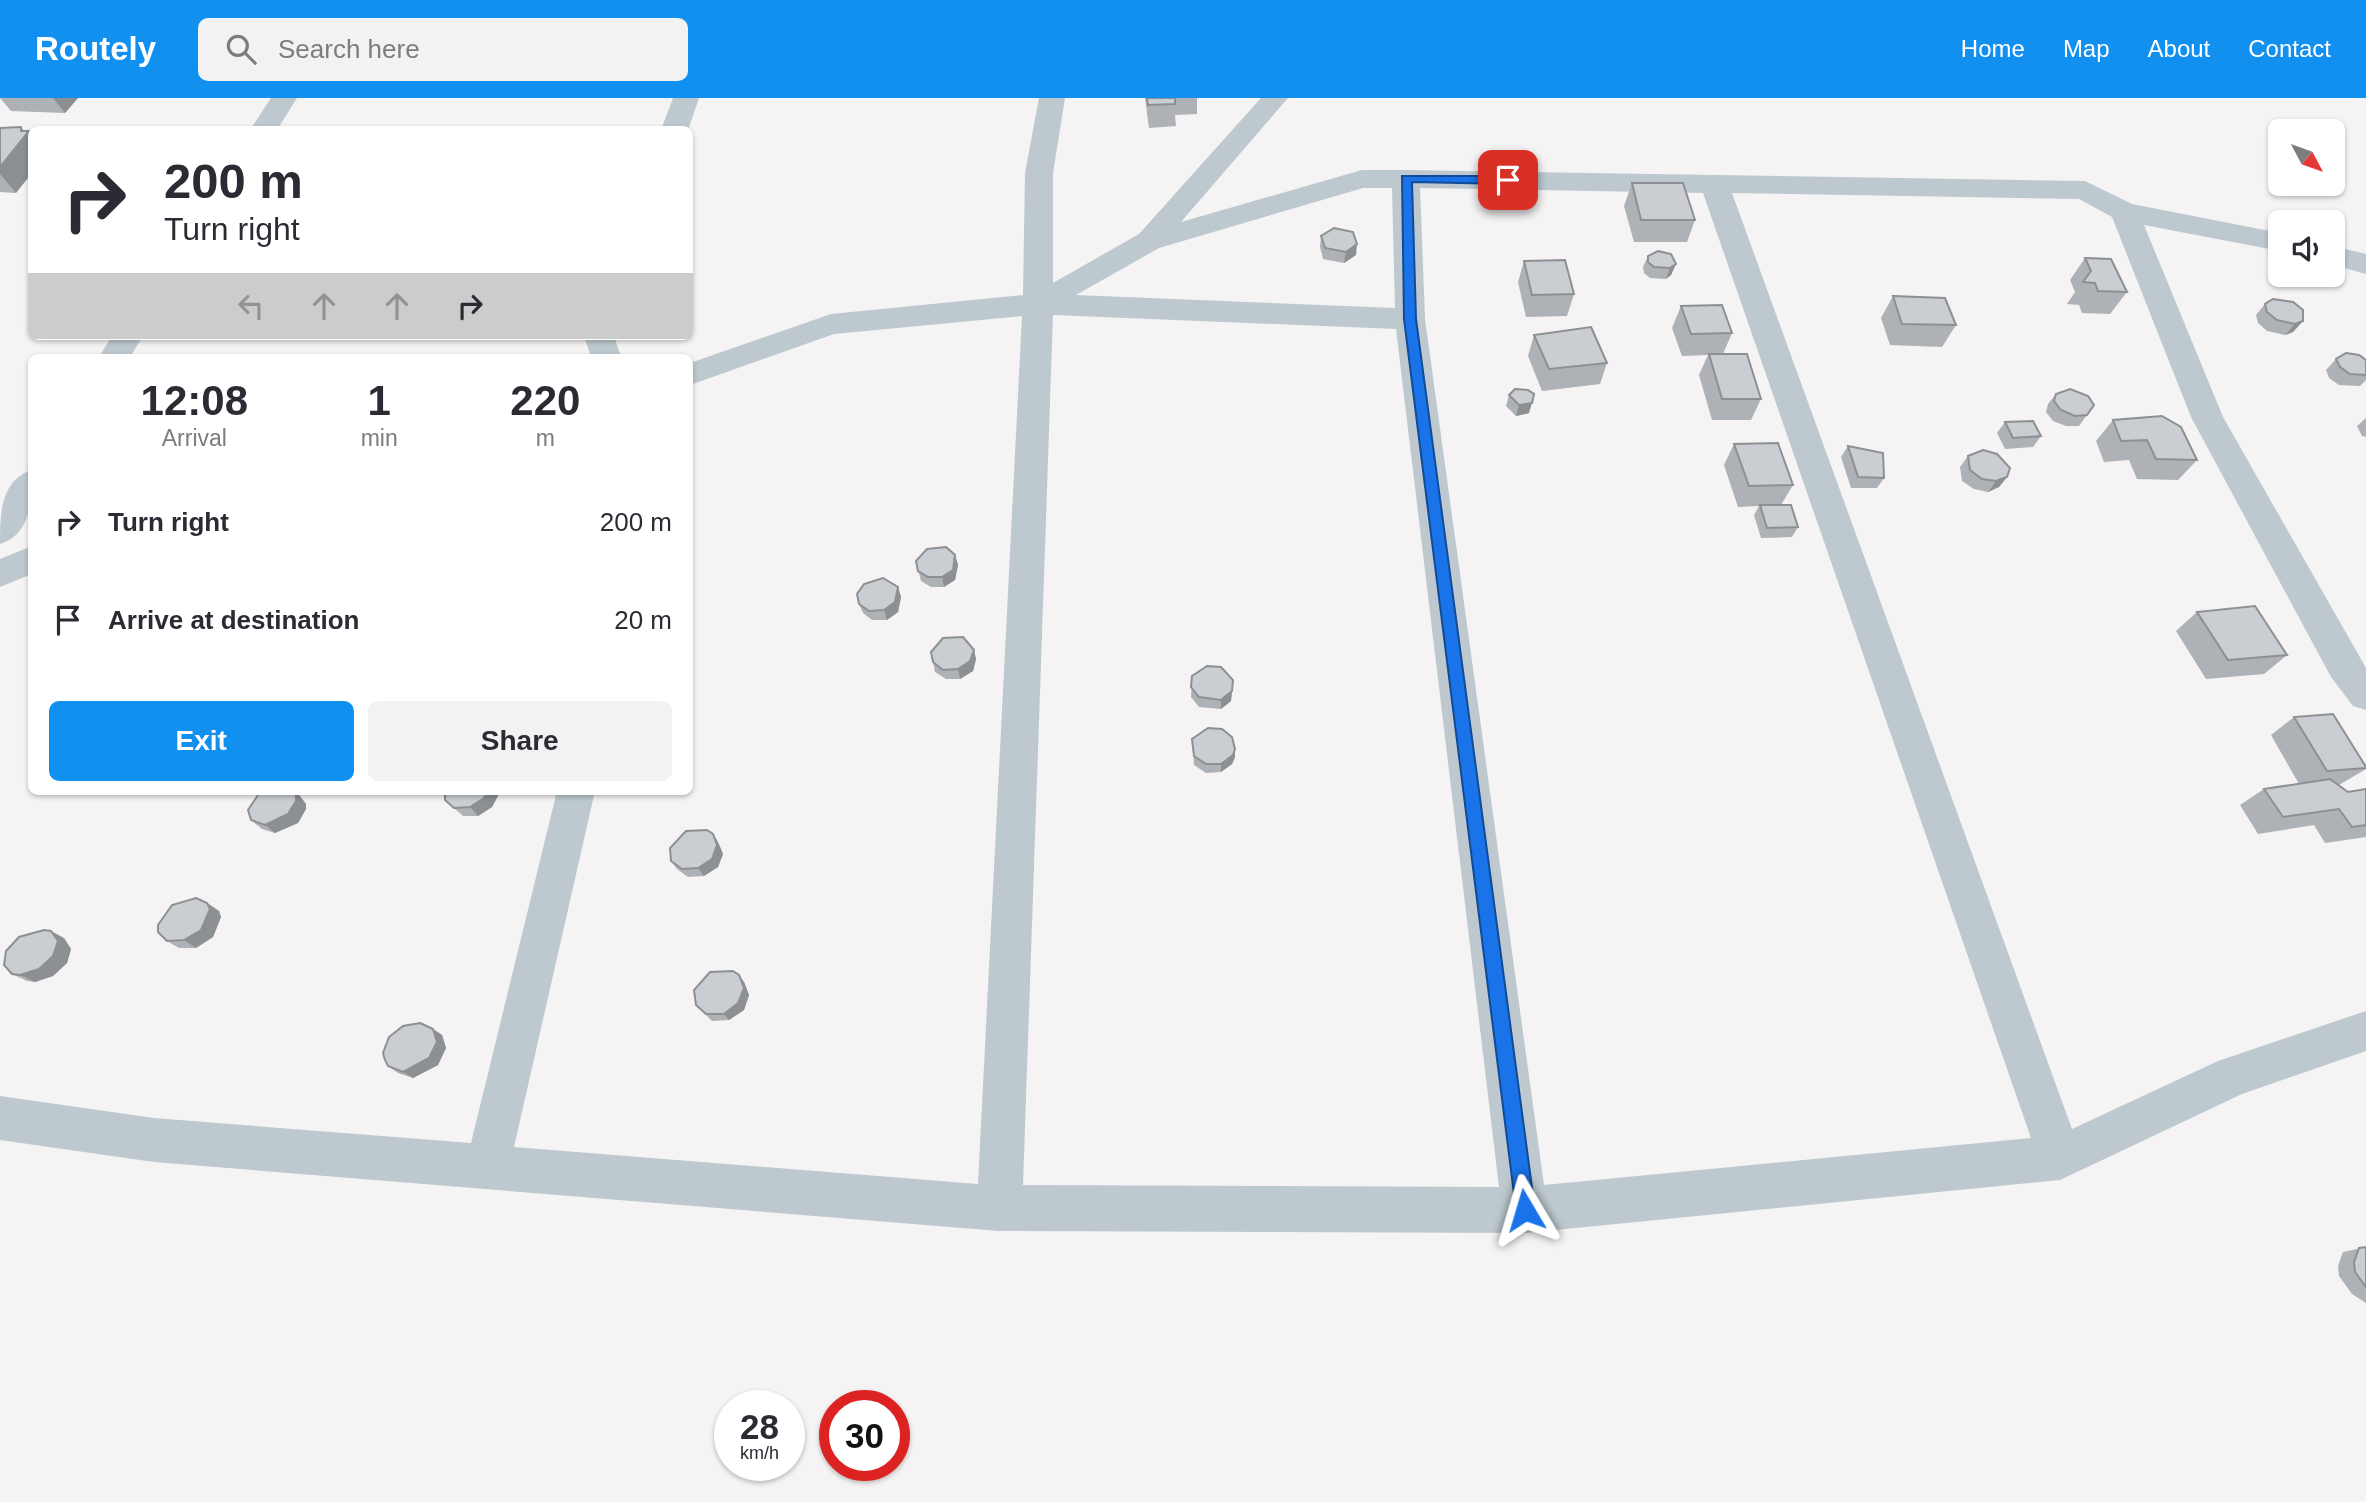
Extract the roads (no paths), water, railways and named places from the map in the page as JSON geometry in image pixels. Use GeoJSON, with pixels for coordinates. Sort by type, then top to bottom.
{"type":"FeatureCollection","features":[{"type":"Feature","properties":{"kind":"street"},"geometry":{"type":"LineString","coordinates":[[266,126],[284,98]]}},
{"type":"Feature","properties":{"kind":"street"},"geometry":{"type":"LineString","coordinates":[[676,126],[687,98]]}},
{"type":"Feature","properties":{"kind":"street"},"geometry":{"type":"LineString","coordinates":[[999,1208],[1038,304],[1039,173],[1052,98]]}},
{"type":"Feature","properties":{"kind":"street"},"geometry":{"type":"LineString","coordinates":[[1149,241],[1275,98]]}},
{"type":"Feature","properties":{"kind":"street"},"geometry":{"type":"LineString","coordinates":[[1038,304],[1149,241],[1362,179],[2085,190],[2124,212],[2268,240]]}},
{"type":"Feature","properties":{"kind":"street"},"geometry":{"type":"LineString","coordinates":[[1406,179],[1410,319],[1525,1210]]}},
{"type":"Feature","properties":{"kind":"street"},"geometry":{"type":"LineString","coordinates":[[1714,183],[2060,1158]]}},
{"type":"Feature","properties":{"kind":"street"},"geometry":{"type":"LineString","coordinates":[[2124,212],[2207,417],[2344,667],[2366,695]]}},
{"type":"Feature","properties":{"kind":"street"},"geometry":{"type":"LineString","coordinates":[[2345,258],[2366,264]]}},
{"type":"Feature","properties":{"kind":"street"},"geometry":{"type":"LineString","coordinates":[[693,373],[831,324],[1038,304],[1410,319]]}},
{"type":"Feature","properties":{"kind":"street"},"geometry":{"type":"LineString","coordinates":[[0,531],[28,488]]}},
{"type":"Feature","properties":{"kind":"street"},"geometry":{"type":"LineString","coordinates":[[0,574],[28,561]]}},
{"type":"Feature","properties":{"kind":"street"},"geometry":{"type":"LineString","coordinates":[[487,1168],[575,795]]}},
{"type":"Feature","properties":{"kind":"street"},"geometry":{"type":"LineString","coordinates":[[0,1118],[154,1140],[999,1208],[1525,1210],[2060,1158],[2232,1076],[2366,1031]]}}]}
